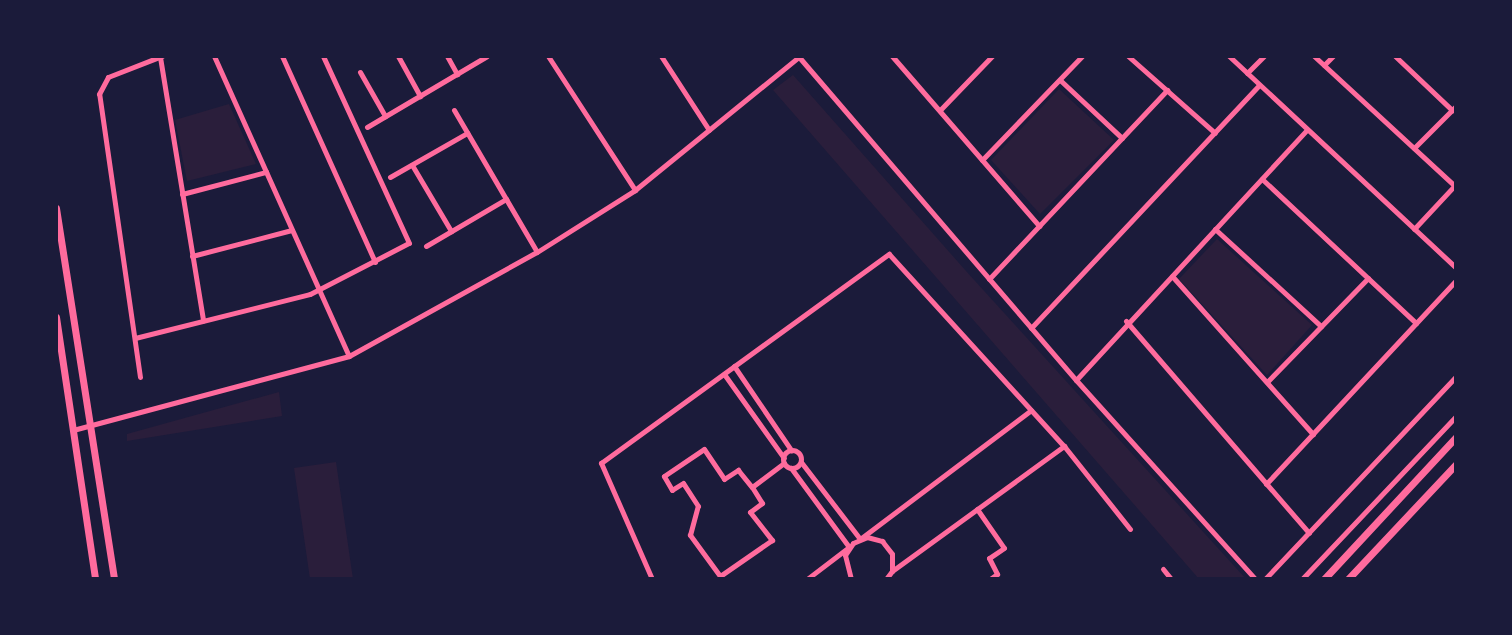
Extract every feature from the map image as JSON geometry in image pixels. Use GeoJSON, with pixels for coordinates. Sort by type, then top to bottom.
{"type":"FeatureCollection","features":[{"type":"Feature","properties":{"kind":"street"},"geometry":{"type":"LineString","coordinates":[[140,377],[99,94],[108,77],[161,56],[203,321]]}},
{"type":"Feature","properties":{"kind":"street"},"geometry":{"type":"LineString","coordinates":[[214,56],[349,356]]}},
{"type":"Feature","properties":{"kind":"street"},"geometry":{"type":"LineString","coordinates":[[282,56],[375,262]]}},
{"type":"Feature","properties":{"kind":"street"},"geometry":{"type":"LineString","coordinates":[[135,338],[319,290],[406,246],[408,239],[323,56]]}},
{"type":"Feature","properties":{"kind":"street"},"geometry":{"type":"LineString","coordinates":[[398,56],[420,96]]}},
{"type":"Feature","properties":{"kind":"street"},"geometry":{"type":"LineString","coordinates":[[447,56],[457,74]]}},
{"type":"Feature","properties":{"kind":"street"},"geometry":{"type":"LineString","coordinates":[[367,127],[487,56]]}},
{"type":"Feature","properties":{"kind":"street"},"geometry":{"type":"LineString","coordinates":[[548,56],[635,190]]}},
{"type":"Feature","properties":{"kind":"street"},"geometry":{"type":"LineString","coordinates":[[660,56],[709,130]]}},
{"type":"Feature","properties":{"kind":"street"},"geometry":{"type":"LineString","coordinates":[[73,429],[349,356],[537,252],[635,190],[799,56],[1076,380],[1255,579]]}},
{"type":"Feature","properties":{"kind":"street"},"geometry":{"type":"LineString","coordinates":[[892,56],[1039,226]]}},
{"type":"Feature","properties":{"kind":"street"},"geometry":{"type":"LineString","coordinates":[[980,56],[985,62]]}},
{"type":"Feature","properties":{"kind":"street"},"geometry":{"type":"LineString","coordinates":[[940,109],[992,56]]}},
{"type":"Feature","properties":{"kind":"street"},"geometry":{"type":"LineString","coordinates":[[982,160],[1082,56]]}},
{"type":"Feature","properties":{"kind":"street"},"geometry":{"type":"LineString","coordinates":[[1128,56],[1215,133]]}},
{"type":"Feature","properties":{"kind":"street"},"geometry":{"type":"LineString","coordinates":[[1229,56],[1456,268]]}},
{"type":"Feature","properties":{"kind":"street"},"geometry":{"type":"LineString","coordinates":[[1247,73],[1264,56]]}},
{"type":"Feature","properties":{"kind":"street"},"geometry":{"type":"LineString","coordinates":[[1314,56],[1456,186],[1414,229]]}},
{"type":"Feature","properties":{"kind":"street"},"geometry":{"type":"LineString","coordinates":[[1324,65],[1333,56]]}},
{"type":"Feature","properties":{"kind":"street"},"geometry":{"type":"LineString","coordinates":[[1395,56],[1454,108],[1414,148]]}},
{"type":"Feature","properties":{"kind":"street"},"geometry":{"type":"LineString","coordinates":[[360,72],[385,116]]}},
{"type":"Feature","properties":{"kind":"street"},"geometry":{"type":"LineString","coordinates":[[1059,80],[1122,138]]}},
{"type":"Feature","properties":{"kind":"street"},"geometry":{"type":"LineString","coordinates":[[1031,328],[1259,85]]}},
{"type":"Feature","properties":{"kind":"street"},"geometry":{"type":"LineString","coordinates":[[989,279],[1167,90]]}},
{"type":"Feature","properties":{"kind":"street"},"geometry":{"type":"LineString","coordinates":[[454,110],[537,252]]}},
{"type":"Feature","properties":{"kind":"street"},"geometry":{"type":"LineString","coordinates":[[1076,380],[1126,321],[1172,276],[1307,130]]}},
{"type":"Feature","properties":{"kind":"street"},"geometry":{"type":"LineString","coordinates":[[390,177],[467,133]]}},
{"type":"Feature","properties":{"kind":"street"},"geometry":{"type":"LineString","coordinates":[[412,164],[451,231]]}},
{"type":"Feature","properties":{"kind":"street"},"geometry":{"type":"LineString","coordinates":[[182,194],[266,172]]}},
{"type":"Feature","properties":{"kind":"street"},"geometry":{"type":"LineString","coordinates":[[1262,179],[1416,323]]}},
{"type":"Feature","properties":{"kind":"street"},"geometry":{"type":"LineString","coordinates":[[426,246],[506,199]]}},
{"type":"Feature","properties":{"kind":"street"},"geometry":{"type":"LineString","coordinates":[[56,208],[114,579]]}},
{"type":"Feature","properties":{"kind":"street"},"geometry":{"type":"LineString","coordinates":[[1215,229],[1321,326]]}},
{"type":"Feature","properties":{"kind":"street"},"geometry":{"type":"LineString","coordinates":[[192,256],[292,230]]}},
{"type":"Feature","properties":{"kind":"street"},"geometry":{"type":"LineString","coordinates":[[652,579],[601,463],[889,254],[1064,446],[1130,528]]}},
{"type":"Feature","properties":{"kind":"street"},"geometry":{"type":"LineString","coordinates":[[1172,276],[1313,434]]}},
{"type":"Feature","properties":{"kind":"street"},"geometry":{"type":"LineString","coordinates":[[1267,382],[1368,278]]}},
{"type":"Feature","properties":{"kind":"street"},"geometry":{"type":"LineString","coordinates":[[1266,484],[1456,281]]}},
{"type":"Feature","properties":{"kind":"street"},"geometry":{"type":"LineString","coordinates":[[56,317],[95,579]]}},
{"type":"Feature","properties":{"kind":"street"},"geometry":{"type":"LineString","coordinates":[[1126,321],[1309,533]]}},
{"type":"Feature","properties":{"kind":"street"},"geometry":{"type":"LineString","coordinates":[[734,366],[791,450],[799,454],[801,462],[860,539]]}},
{"type":"Feature","properties":{"kind":"street"},"geometry":{"type":"LineString","coordinates":[[724,374],[849,547]]}},
{"type":"Feature","properties":{"kind":"street"},"geometry":{"type":"LineString","coordinates":[[1265,579],[1456,376]]}},
{"type":"Feature","properties":{"kind":"street"},"geometry":{"type":"LineString","coordinates":[[807,579],[1031,410]]}},
{"type":"Feature","properties":{"kind":"street"},"geometry":{"type":"LineString","coordinates":[[1301,579],[1456,416]]}},
{"type":"Feature","properties":{"kind":"street"},"geometry":{"type":"LineString","coordinates":[[1324,579],[1456,437]]}},
{"type":"Feature","properties":{"kind":"street"},"geometry":{"type":"LineString","coordinates":[[887,579],[892,571],[1064,446]]}},
{"type":"Feature","properties":{"kind":"street"},"geometry":{"type":"LineString","coordinates":[[704,449],[724,479],[738,470],[752,487],[762,503],[750,512],[772,540],[720,576],[690,535],[698,506],[683,483],[672,489],[664,476],[704,449]]}},
{"type":"Feature","properties":{"kind":"street"},"geometry":{"type":"LineString","coordinates":[[752,487],[784,460],[791,450]]}},
{"type":"Feature","properties":{"kind":"street"},"geometry":{"type":"LineString","coordinates":[[791,468],[801,462]]}},
{"type":"Feature","properties":{"kind":"street"},"geometry":{"type":"LineString","coordinates":[[1348,579],[1456,464]]}},
{"type":"Feature","properties":{"kind":"street"},"geometry":{"type":"LineString","coordinates":[[977,509],[1003,548],[989,558],[997,574],[990,579]]}},
{"type":"Feature","properties":{"kind":"street"},"geometry":{"type":"LineString","coordinates":[[860,539],[875,538],[888,547],[892,571]]}},
{"type":"Feature","properties":{"kind":"street"},"geometry":{"type":"LineString","coordinates":[[849,547],[844,563],[851,579]]}},
{"type":"Feature","properties":{"kind":"street"},"geometry":{"type":"LineString","coordinates":[[1163,569],[1171,579]]}},
{"type":"Feature","properties":{"kind":"shaded area"},"geometry":{"type":"Polygon","coordinates":[[[793,75],[966,271],[1246,579],[1199,579],[773,90],[793,75]]]}},
{"type":"Feature","properties":{"kind":"shaded area"},"geometry":{"type":"Polygon","coordinates":[[[1059,89],[1114,140],[1040,214],[991,160],[1059,89]]]}},
{"type":"Feature","properties":{"kind":"shaded area"},"geometry":{"type":"Polygon","coordinates":[[[229,104],[256,164],[187,181],[175,120],[229,104]]]}},
{"type":"Feature","properties":{"kind":"shaded area"},"geometry":{"type":"Polygon","coordinates":[[[1217,239],[1312,325],[1267,375],[1179,279],[1217,239]]]}},
{"type":"Feature","properties":{"kind":"shaded area"},"geometry":{"type":"Polygon","coordinates":[[[279,392],[282,416],[127,441],[127,434],[279,392]]]}},
{"type":"Feature","properties":{"kind":"shaded area"},"geometry":{"type":"Polygon","coordinates":[[[336,462],[353,579],[310,579],[294,468],[336,462]]]}}]}
